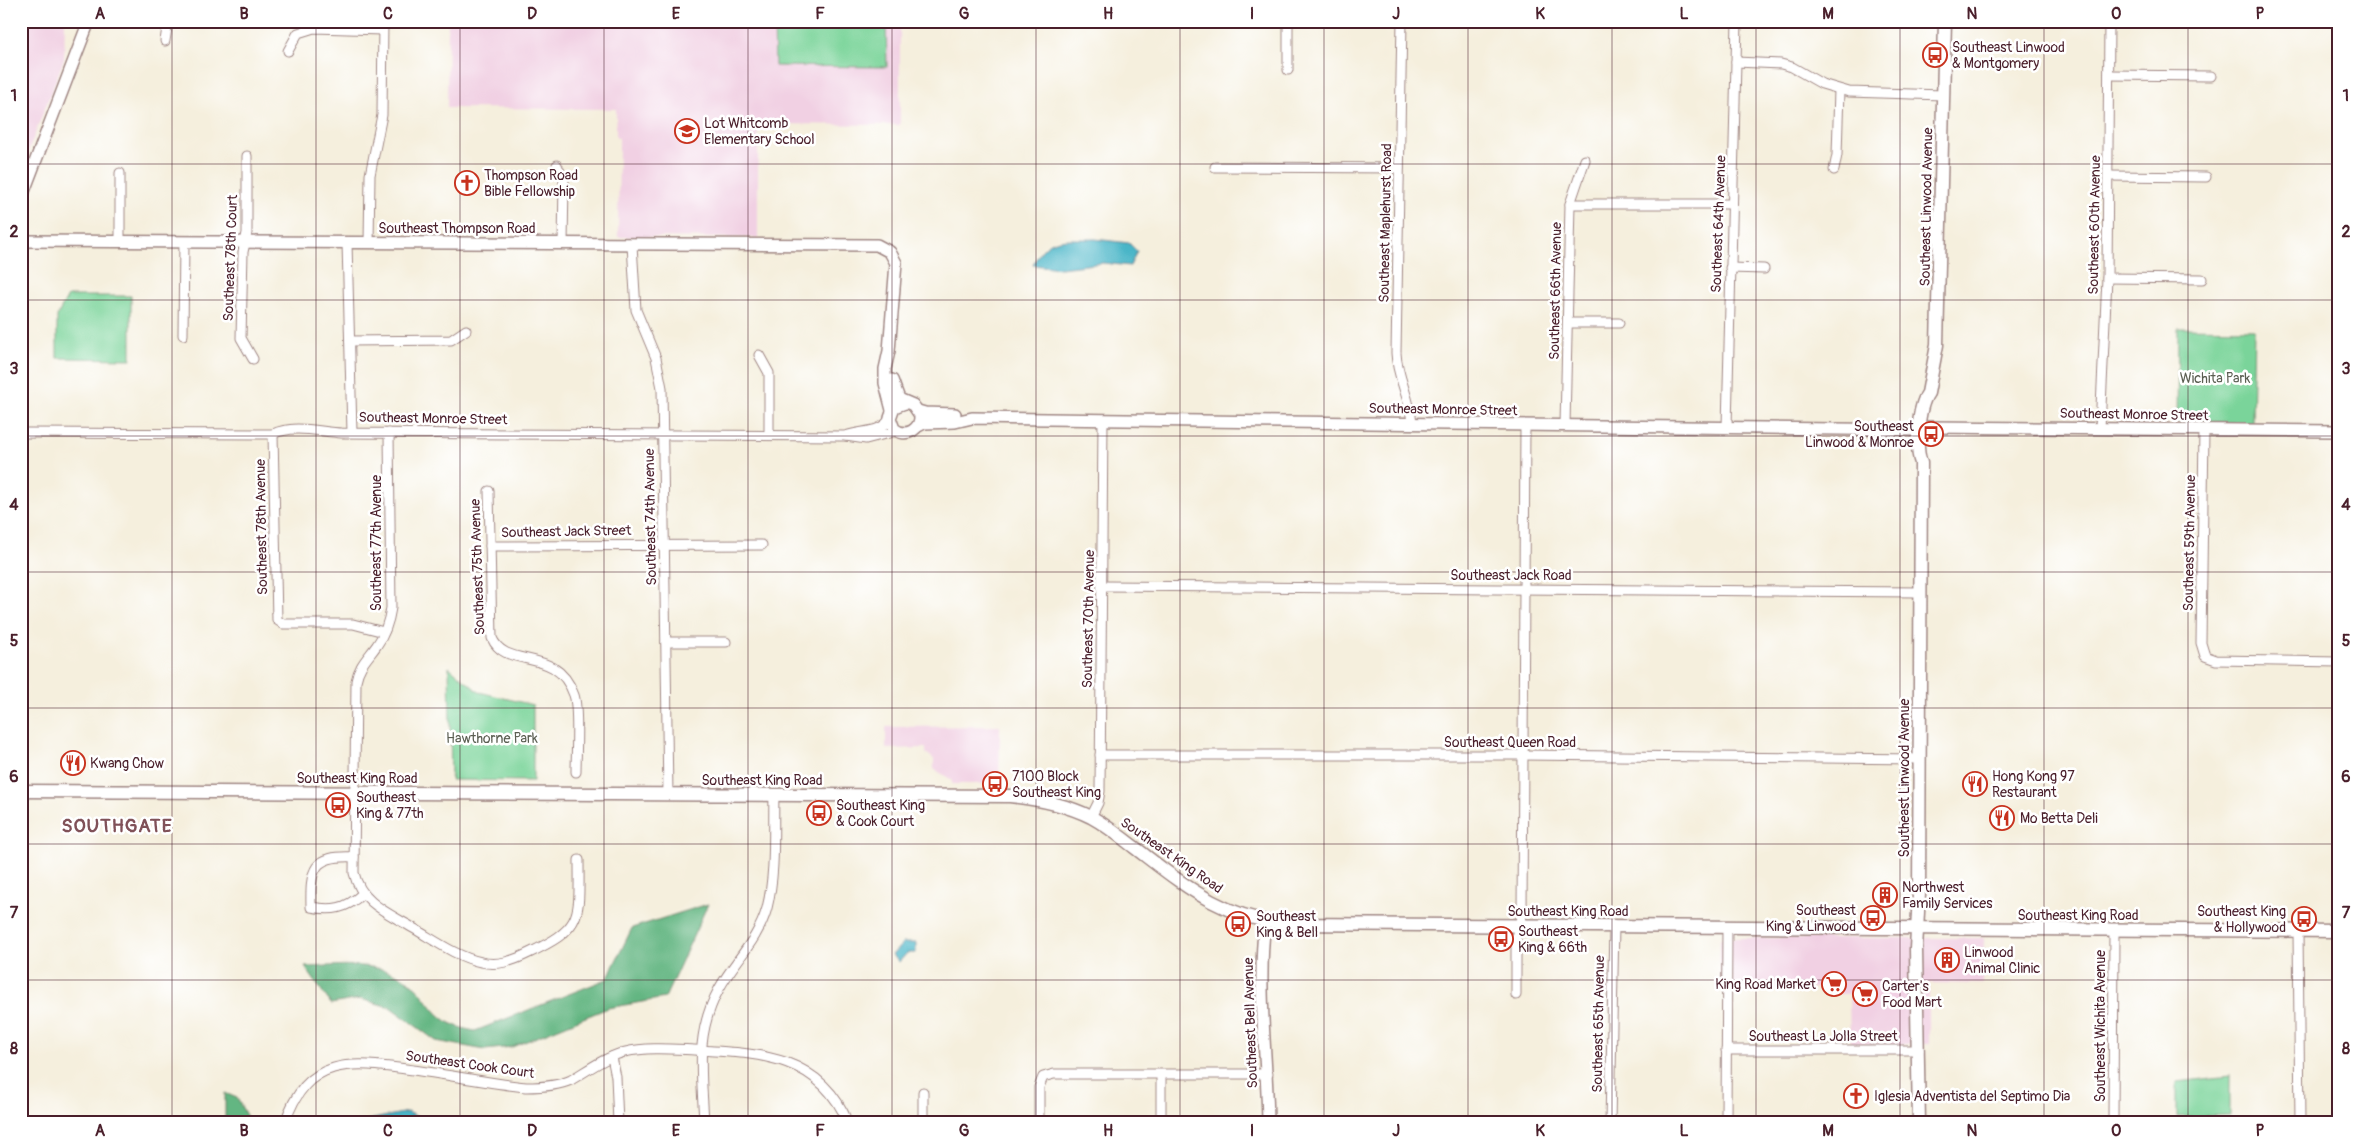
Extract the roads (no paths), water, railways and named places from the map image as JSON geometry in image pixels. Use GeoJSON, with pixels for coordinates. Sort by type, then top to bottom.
{"type":"FeatureCollection","features":[{"type":"Feature","properties":{"kind":"main road","name":"Southeast Linwood Avenue"},"geometry":{"type":"LineString","coordinates":[[1919,1123],[1916,949],[1918,929],[1920,759],[1921,463],[1918,454],[1924,428],[1924,398],[1928,393],[1937,345],[1945,21]]}},
{"type":"Feature","properties":{"kind":"main road","name":"Southeast King Road"},"geometry":{"type":"LineString","coordinates":[[21,791],[1010,796],[1060,805],[1091,817],[1116,833],[1202,897],[1235,914],[1265,922],[1288,924],[2339,931]]}},
{"type":"Feature","properties":{"kind":"street"},"geometry":{"type":"LineString","coordinates":[[21,199],[90,21]]}},
{"type":"Feature","properties":{"kind":"street"},"geometry":{"type":"LineString","coordinates":[[165,41],[168,21]]}},
{"type":"Feature","properties":{"kind":"street"},"geometry":{"type":"LineString","coordinates":[[1288,21],[1288,70]]}},
{"type":"Feature","properties":{"kind":"street","name":"Southeast Maplehurst Road"},"geometry":{"type":"LineString","coordinates":[[1402,21],[1397,363],[1402,387],[1411,409],[1412,424]]}},
{"type":"Feature","properties":{"kind":"street","name":"Southeast 64th Avenue"},"geometry":{"type":"LineString","coordinates":[[1727,427],[1731,204],[1734,187],[1736,21]]}},
{"type":"Feature","properties":{"kind":"street","name":"Southeast 60th Avenue"},"geometry":{"type":"LineString","coordinates":[[2100,428],[2107,278],[2109,21]]}},
{"type":"Feature","properties":{"kind":"street"},"geometry":{"type":"LineString","coordinates":[[288,51],[298,33],[314,28],[383,26],[382,115],[370,175],[369,243]]}},
{"type":"Feature","properties":{"kind":"street"},"geometry":{"type":"LineString","coordinates":[[1736,62],[1781,64],[1792,67],[1839,90],[1859,93],[1943,95]]}},
{"type":"Feature","properties":{"kind":"street"},"geometry":{"type":"LineString","coordinates":[[2109,75],[2211,76]]}},
{"type":"Feature","properties":{"kind":"street"},"geometry":{"type":"LineString","coordinates":[[1834,170],[1837,155],[1839,90]]}},
{"type":"Feature","properties":{"kind":"street","name":"Southeast 78th Court"},"geometry":{"type":"LineString","coordinates":[[247,156],[242,338],[252,359]]}},
{"type":"Feature","properties":{"kind":"street","name":"Southeast 66th Avenue"},"geometry":{"type":"LineString","coordinates":[[1566,426],[1570,204],[1586,160]]}},
{"type":"Feature","properties":{"kind":"street"},"geometry":{"type":"LineString","coordinates":[[557,165],[564,181],[563,244]]}},
{"type":"Feature","properties":{"kind":"street"},"geometry":{"type":"LineString","coordinates":[[1215,167],[1399,168]]}},
{"type":"Feature","properties":{"kind":"street"},"geometry":{"type":"LineString","coordinates":[[120,173],[120,242]]}},
{"type":"Feature","properties":{"kind":"street"},"geometry":{"type":"LineString","coordinates":[[2109,176],[2206,177]]}},
{"type":"Feature","properties":{"kind":"street"},"geometry":{"type":"LineString","coordinates":[[1570,204],[1731,204]]}},
{"type":"Feature","properties":{"kind":"street","name":"Southeast Thompson Road"},"geometry":{"type":"LineString","coordinates":[[21,241],[881,246],[890,252],[895,260],[896,268],[889,351]]}},
{"type":"Feature","properties":{"kind":"street"},"geometry":{"type":"LineString","coordinates":[[183,335],[184,242]]}},
{"type":"Feature","properties":{"kind":"street"},"geometry":{"type":"LineString","coordinates":[[346,243],[352,432]]}},
{"type":"Feature","properties":{"kind":"street","name":"Southeast 74th Avenue"},"geometry":{"type":"LineString","coordinates":[[632,245],[636,310],[660,367],[668,795]]}},
{"type":"Feature","properties":{"kind":"street"},"geometry":{"type":"LineString","coordinates":[[1730,268],[1764,269]]}},
{"type":"Feature","properties":{"kind":"street"},"geometry":{"type":"LineString","coordinates":[[2107,278],[2202,279]]}},
{"type":"Feature","properties":{"kind":"street"},"geometry":{"type":"LineString","coordinates":[[1568,324],[1619,323]]}},
{"type":"Feature","properties":{"kind":"street"},"geometry":{"type":"LineString","coordinates":[[350,341],[451,340],[466,330]]}},
{"type":"Feature","properties":{"kind":"street"},"geometry":{"type":"LineString","coordinates":[[889,351],[893,361],[893,386],[899,398],[905,403],[913,405],[918,411],[920,419],[918,426],[908,433],[897,431],[891,426],[891,414],[884,378],[885,361],[889,351]]}},
{"type":"Feature","properties":{"kind":"street"},"geometry":{"type":"LineString","coordinates":[[759,355],[769,373],[769,435]]}},
{"type":"Feature","properties":{"kind":"street"},"geometry":{"type":"LineString","coordinates":[[891,414],[898,405],[905,403]]}},
{"type":"Feature","properties":{"kind":"street","name":"Southeast Monroe Street"},"geometry":{"type":"LineString","coordinates":[[918,411],[955,414],[966,418],[1566,426],[2100,428],[2339,432]]}},
{"type":"Feature","properties":{"kind":"street","name":"Southeast Monroe Street"},"geometry":{"type":"LineString","coordinates":[[846,436],[857,431],[878,429],[886,424],[891,414]]}},
{"type":"Feature","properties":{"kind":"street","name":"Southeast Monroe Street"},"geometry":{"type":"LineString","coordinates":[[918,426],[924,423],[955,422],[966,418]]}},
{"type":"Feature","properties":{"kind":"street","name":"Southeast 70th Avenue"},"geometry":{"type":"LineString","coordinates":[[1091,817],[1099,798],[1103,420]]}},
{"type":"Feature","properties":{"kind":"street"},"geometry":{"type":"LineString","coordinates":[[1516,995],[1516,937],[1522,914],[1525,425]]}},
{"type":"Feature","properties":{"kind":"street","name":"Southeast Monroe Street"},"geometry":{"type":"LineString","coordinates":[[21,433],[273,434],[285,430],[389,433],[846,436],[866,439],[897,431]]}},
{"type":"Feature","properties":{"kind":"street","name":"Southeast 59th Avenue"},"geometry":{"type":"LineString","coordinates":[[2204,430],[2201,643],[2205,656],[2216,660],[2339,662]]}},
{"type":"Feature","properties":{"kind":"street","name":"Southeast 77th Avenue"},"geometry":{"type":"LineString","coordinates":[[362,894],[357,886],[354,873],[356,681],[361,664],[376,647],[384,632],[391,600],[389,433]]}},
{"type":"Feature","properties":{"kind":"street","name":"Southeast 78th Avenue"},"geometry":{"type":"LineString","coordinates":[[273,434],[277,620],[283,624],[353,624],[384,632]]}},
{"type":"Feature","properties":{"kind":"street","name":"Southeast 75th Avenue"},"geometry":{"type":"LineString","coordinates":[[489,491],[492,638],[495,646],[502,652],[551,665],[560,671],[574,696],[576,772]]}},
{"type":"Feature","properties":{"kind":"street","name":"Southeast Jack Street"},"geometry":{"type":"LineString","coordinates":[[490,546],[762,545]]}},
{"type":"Feature","properties":{"kind":"street","name":"Southeast Jack Road"},"geometry":{"type":"LineString","coordinates":[[1102,586],[1920,592]]}},
{"type":"Feature","properties":{"kind":"street"},"geometry":{"type":"LineString","coordinates":[[666,642],[726,642]]}},
{"type":"Feature","properties":{"kind":"street","name":"Southeast Queen Road"},"geometry":{"type":"LineString","coordinates":[[1100,755],[1522,755],[1920,759]]}},
{"type":"Feature","properties":{"kind":"street"},"geometry":{"type":"LineString","coordinates":[[704,1123],[702,1032],[707,1013],[720,988],[754,940],[767,907],[772,868],[774,794]]}},
{"type":"Feature","properties":{"kind":"street"},"geometry":{"type":"LineString","coordinates":[[354,857],[337,856],[318,864],[312,874],[311,907],[341,908],[362,894],[371,903],[465,957],[495,964],[514,960],[555,940],[572,925],[577,912],[579,898],[579,860]]}},
{"type":"Feature","properties":{"kind":"street","name":"Southeast Bell Avenue"},"geometry":{"type":"LineString","coordinates":[[1265,922],[1262,1000],[1268,1074],[1268,1123]]}},
{"type":"Feature","properties":{"kind":"street","name":"Southeast 65th Avenue"},"geometry":{"type":"LineString","coordinates":[[1610,1123],[1614,926]]}},
{"type":"Feature","properties":{"kind":"street"},"geometry":{"type":"LineString","coordinates":[[1726,1123],[1727,927]]}},
{"type":"Feature","properties":{"kind":"street","name":"Southeast Wichita Avenue"},"geometry":{"type":"LineString","coordinates":[[2113,1123],[2114,930]]}},
{"type":"Feature","properties":{"kind":"street"},"geometry":{"type":"LineString","coordinates":[[2298,931],[2300,1123]]}},
{"type":"Feature","properties":{"kind":"street","name":"Southeast Cook Court"},"geometry":{"type":"LineString","coordinates":[[285,1123],[292,1103],[310,1082],[323,1072],[346,1064],[380,1065],[526,1088],[546,1086],[569,1080],[624,1052],[640,1050],[701,1050],[747,1052],[785,1061],[810,1074],[829,1092],[844,1111],[848,1123]]}},
{"type":"Feature","properties":{"kind":"street","name":"Southeast La Jolla Street"},"geometry":{"type":"LineString","coordinates":[[1726,1050],[1919,1050]]}},
{"type":"Feature","properties":{"kind":"street"},"geometry":{"type":"LineString","coordinates":[[612,1057],[616,1077],[618,1123]]}},
{"type":"Feature","properties":{"kind":"street"},"geometry":{"type":"LineString","coordinates":[[1039,1123],[1039,1087],[1044,1077],[1054,1074],[1268,1074]]}},
{"type":"Feature","properties":{"kind":"street"},"geometry":{"type":"LineString","coordinates":[[1161,1075],[1161,1123]]}},
{"type":"Feature","properties":{"kind":"street"},"geometry":{"type":"LineString","coordinates":[[923,1092],[923,1123]]}},
{"type":"Feature","properties":{"kind":"water"},"geometry":{"type":"Polygon","coordinates":[[[1095,239],[1129,243],[1137,251],[1130,266],[1103,263],[1060,268],[1033,265],[1044,248],[1058,240],[1095,239]]]}},
{"type":"Feature","properties":{"kind":"water"},"geometry":{"type":"Polygon","coordinates":[[[903,943],[916,943],[916,953],[907,953],[899,962],[892,955],[903,943]]]}},
{"type":"Feature","properties":{"kind":"water"},"geometry":{"type":"Polygon","coordinates":[[[407,1112],[430,1123],[354,1123],[407,1112]]]}},
{"type":"Feature","properties":{"kind":"place","name":"Southeast Linwood & Montgomery"},"geometry":{"type":"Point","coordinates":[1935,55]}},
{"type":"Feature","properties":{"kind":"place","name":"Lot Whitcomb Elementary School"},"geometry":{"type":"Point","coordinates":[687,131]}},
{"type":"Feature","properties":{"kind":"place","name":"Thompson Road Bible Fellowship"},"geometry":{"type":"Point","coordinates":[467,183]}},
{"type":"Feature","properties":{"kind":"place","name":"Southeast Linwood & Monroe"},"geometry":{"type":"Point","coordinates":[1931,434]}},
{"type":"Feature","properties":{"kind":"place","name":"Kwang Chow"},"geometry":{"type":"Point","coordinates":[73,763]}},
{"type":"Feature","properties":{"kind":"place","name":"7100 Block Southeast King"},"geometry":{"type":"Point","coordinates":[995,784]}},
{"type":"Feature","properties":{"kind":"place","name":"Hong Kong 97 Restaurant"},"geometry":{"type":"Point","coordinates":[1975,784]}},
{"type":"Feature","properties":{"kind":"place","name":"Southeast King & 77th"},"geometry":{"type":"Point","coordinates":[338,805]}},
{"type":"Feature","properties":{"kind":"place","name":"Southeast King & Cook Court"},"geometry":{"type":"Point","coordinates":[819,813]}},
{"type":"Feature","properties":{"kind":"place","name":"Mo Betta Deli"},"geometry":{"type":"Point","coordinates":[2002,818]}},
{"type":"Feature","properties":{"kind":"place","name":"Northwest Family Services"},"geometry":{"type":"Point","coordinates":[1885,895]}},
{"type":"Feature","properties":{"kind":"place","name":"Southeast King & Linwood"},"geometry":{"type":"Point","coordinates":[1873,918]}},
{"type":"Feature","properties":{"kind":"place","name":"Southeast King & Hollywood"},"geometry":{"type":"Point","coordinates":[2304,919]}},
{"type":"Feature","properties":{"kind":"place","name":"Southeast King & Bell"},"geometry":{"type":"Point","coordinates":[1238,924]}},
{"type":"Feature","properties":{"kind":"place","name":"Southeast King & 66th"},"geometry":{"type":"Point","coordinates":[1501,939]}},
{"type":"Feature","properties":{"kind":"place","name":"Linwood Animal Clinic"},"geometry":{"type":"Point","coordinates":[1947,960]}},
{"type":"Feature","properties":{"kind":"place","name":"King Road Market"},"geometry":{"type":"Point","coordinates":[1834,984]}},
{"type":"Feature","properties":{"kind":"place","name":"Carter's Food Mart"},"geometry":{"type":"Point","coordinates":[1865,994]}},
{"type":"Feature","properties":{"kind":"place","name":"Iglesia Adventista del Septimo Dia"},"geometry":{"type":"Point","coordinates":[1856,1096]}},
{"type":"Feature","properties":{"kind":"district","name":"SOUTHGATE"},"geometry":{"type":"Point","coordinates":[117,825]}},
{"type":"Feature","properties":{"kind":"park label","name":"Wichita Park"},"geometry":{"type":"Point","coordinates":[2215,378]}},
{"type":"Feature","properties":{"kind":"park label","name":"Hawthorne Park"},"geometry":{"type":"Point","coordinates":[492,738]}}]}
